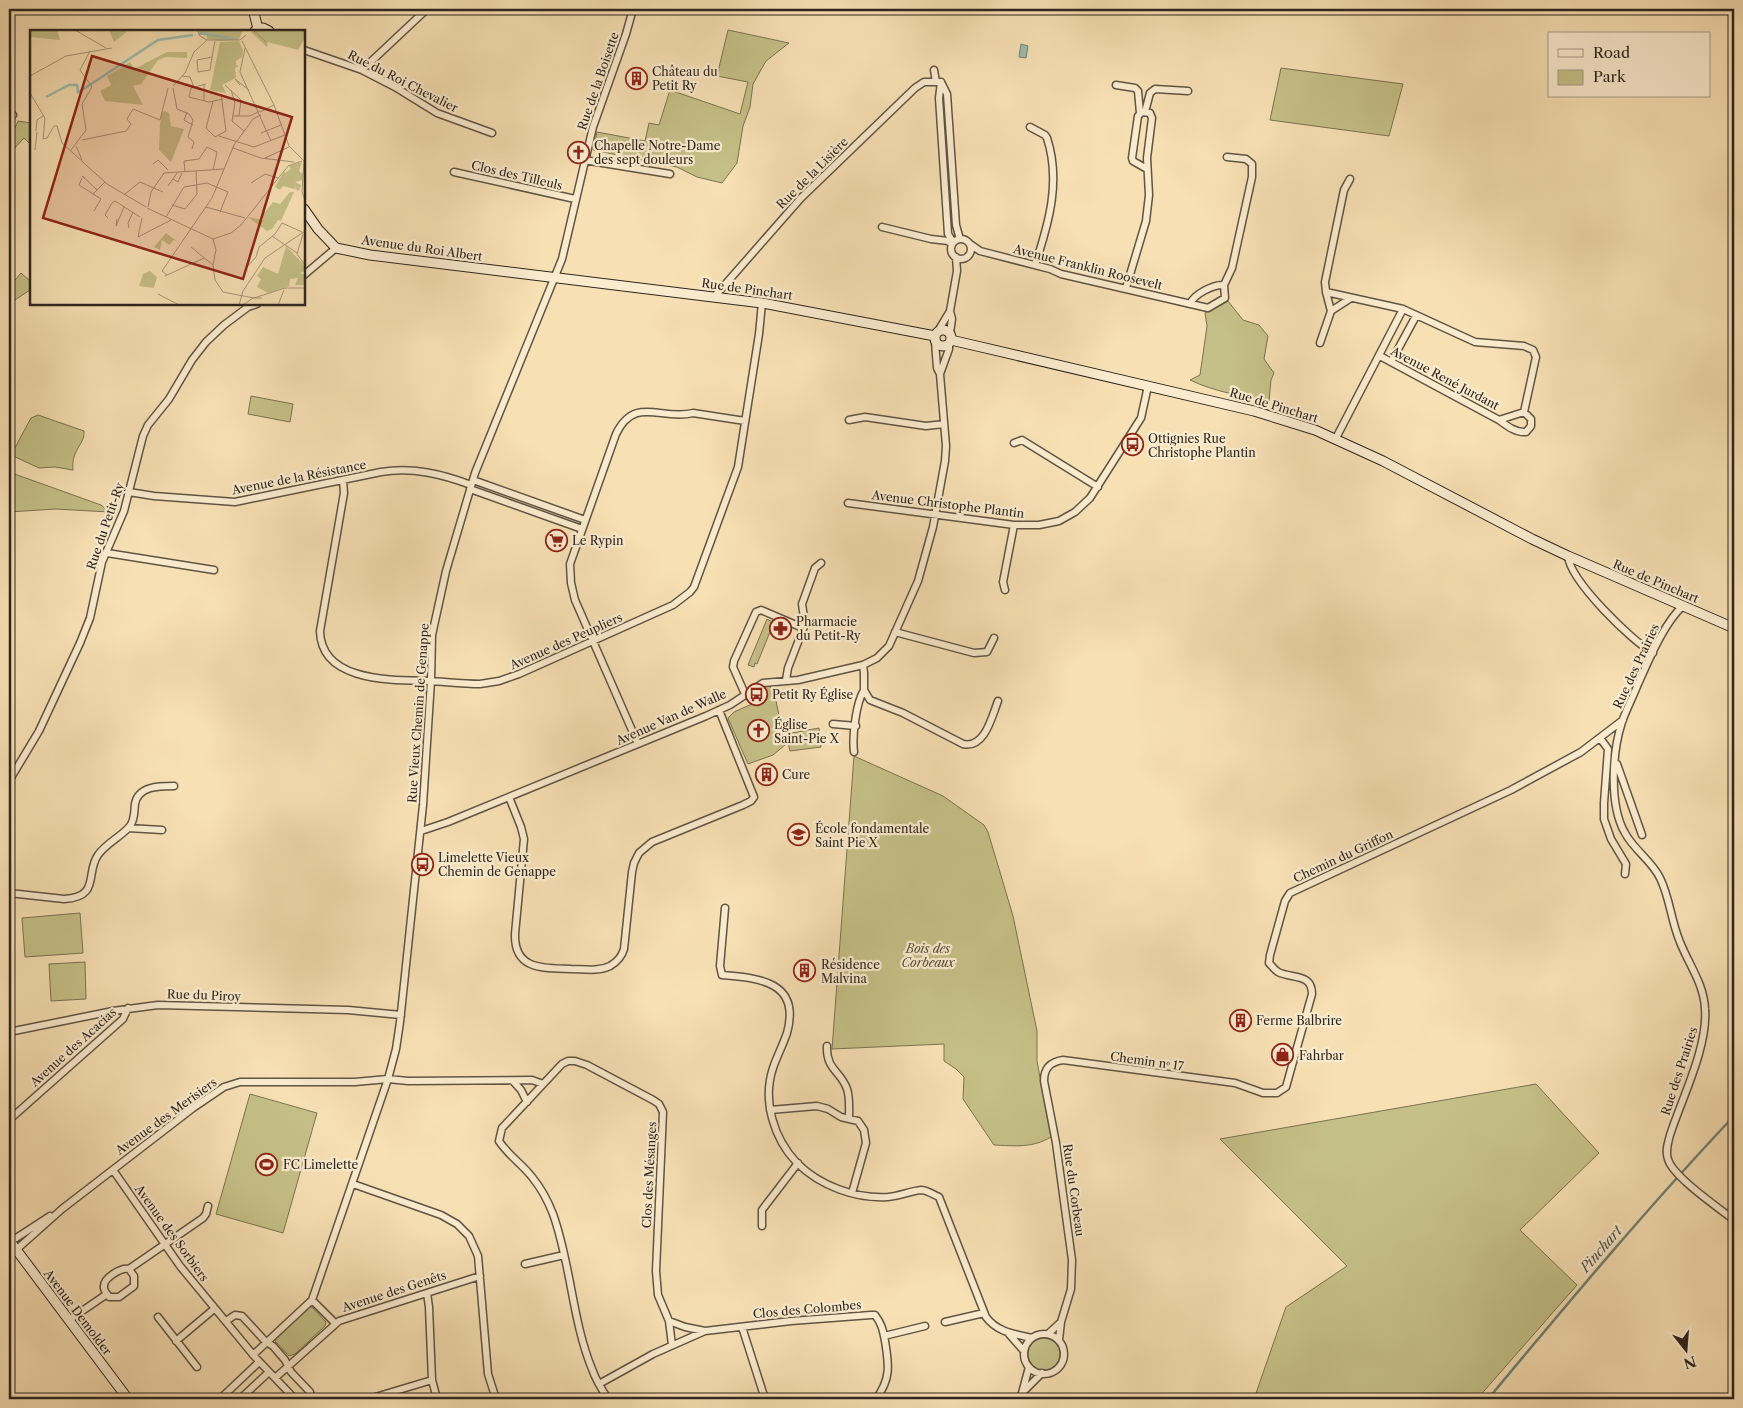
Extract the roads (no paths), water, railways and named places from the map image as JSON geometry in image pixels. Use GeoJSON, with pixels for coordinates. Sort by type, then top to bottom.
{"type":"FeatureCollection","features":[{"type":"Feature","properties":{"kind":"main road"},"geometry":{"type":"LineString","coordinates":[[252,9],[257,30]]}},
{"type":"Feature","properties":{"kind":"main road"},"geometry":{"type":"LineString","coordinates":[[305,211],[336,248]]}},
{"type":"Feature","properties":{"kind":"main road","name":"Avenue du Roi Albert"},"geometry":{"type":"LineString","coordinates":[[336,248],[390,259],[555,277]]}},
{"type":"Feature","properties":{"kind":"main road","name":"Rue de Pinchart"},"geometry":{"type":"LineString","coordinates":[[555,277],[762,303],[936,336]]}},
{"type":"Feature","properties":{"kind":"main road"},"geometry":{"type":"LineString","coordinates":[[944,329],[950,339],[942,346],[936,336],[944,329]]}},
{"type":"Feature","properties":{"kind":"main road","name":"Rue de Pinchart"},"geometry":{"type":"LineString","coordinates":[[950,339],[1254,411],[1336,438],[1532,539],[1734,628]]}},
{"type":"Feature","properties":{"kind":"main road","name":"Avenue Demolder"},"geometry":{"type":"LineString","coordinates":[[10,1241],[128,1399]]}},
{"type":"Feature","properties":{"kind":"street"},"geometry":{"type":"LineString","coordinates":[[362,70],[427,9]]}},
{"type":"Feature","properties":{"kind":"street","name":"Rue de la Boisette"},"geometry":{"type":"LineString","coordinates":[[555,277],[562,259],[584,160],[597,115],[633,9]]}},
{"type":"Feature","properties":{"kind":"street","name":"Rue du Roi Chevalier"},"geometry":{"type":"LineString","coordinates":[[305,50],[362,70],[395,87],[437,113],[492,133]]}},
{"type":"Feature","properties":{"kind":"street"},"geometry":{"type":"LineString","coordinates":[[934,70],[947,94],[956,225],[960,239]]}},
{"type":"Feature","properties":{"kind":"street"},"geometry":{"type":"LineString","coordinates":[[936,336],[950,311],[957,271],[962,264],[960,258],[952,254],[952,245],[948,234],[939,82]]}},
{"type":"Feature","properties":{"kind":"street","name":"Rue de la Lisière"},"geometry":{"type":"LineString","coordinates":[[715,296],[801,198],[839,161],[921,83],[939,82]]}},
{"type":"Feature","properties":{"kind":"street"},"geometry":{"type":"LineString","coordinates":[[1116,85],[1135,88],[1138,91],[1143,113]]}},
{"type":"Feature","properties":{"kind":"street"},"geometry":{"type":"LineString","coordinates":[[1147,169],[1133,161],[1132,158],[1150,93],[1155,89],[1188,91]]}},
{"type":"Feature","properties":{"kind":"street"},"geometry":{"type":"LineString","coordinates":[[1126,288],[1146,221],[1149,195],[1146,158],[1152,118],[1150,113],[1143,113]]}},
{"type":"Feature","properties":{"kind":"street"},"geometry":{"type":"LineString","coordinates":[[1030,127],[1047,138],[1053,166],[1050,217],[1035,265]]}},
{"type":"Feature","properties":{"kind":"street"},"geometry":{"type":"LineString","coordinates":[[1190,304],[1197,296],[1219,285],[1224,285],[1232,268],[1252,177],[1252,164],[1246,159],[1227,156]]}},
{"type":"Feature","properties":{"kind":"street"},"geometry":{"type":"LineString","coordinates":[[584,160],[670,174]]}},
{"type":"Feature","properties":{"kind":"street","name":"Clos des Tilleuls"},"geometry":{"type":"LineString","coordinates":[[454,172],[575,200]]}},
{"type":"Feature","properties":{"kind":"street"},"geometry":{"type":"LineString","coordinates":[[1320,343],[1331,311],[1325,282],[1344,190],[1350,179]]}},
{"type":"Feature","properties":{"kind":"street"},"geometry":{"type":"LineString","coordinates":[[882,226],[948,241],[952,245]]}},
{"type":"Feature","properties":{"kind":"street"},"geometry":{"type":"LineString","coordinates":[[938,240],[948,234]]}},
{"type":"Feature","properties":{"kind":"street"},"geometry":{"type":"LineString","coordinates":[[952,245],[960,239],[966,240],[970,244],[970,254]]}},
{"type":"Feature","properties":{"kind":"street","name":"Avenue Franklin Roosevelt"},"geometry":{"type":"LineString","coordinates":[[970,244],[980,251],[1095,282],[1205,308],[1224,298],[1224,285]]}},
{"type":"Feature","properties":{"kind":"street"},"geometry":{"type":"LineString","coordinates":[[305,274],[336,248]]}},
{"type":"Feature","properties":{"kind":"street"},"geometry":{"type":"LineString","coordinates":[[960,258],[980,251]]}},
{"type":"Feature","properties":{"kind":"street","name":"Rue Vieux Chemin de Genappe"},"geometry":{"type":"LineString","coordinates":[[312,1300],[388,1080],[396,1048],[421,831],[431,681],[432,635],[446,571],[471,485],[555,277]]}},
{"type":"Feature","properties":{"kind":"street","name":"Avenue René Jurdant"},"geometry":{"type":"LineString","coordinates":[[1326,292],[1402,309],[1475,342],[1524,346],[1533,350],[1536,357],[1524,412]]}},
{"type":"Feature","properties":{"kind":"street"},"geometry":{"type":"LineString","coordinates":[[1331,311],[1351,298]]}},
{"type":"Feature","properties":{"kind":"street","name":"Avenue des Peupliers"},"geometry":{"type":"LineString","coordinates":[[343,480],[344,493],[320,630],[324,646],[330,656],[340,665],[359,676],[472,684],[498,682],[519,674],[673,605],[694,587],[738,467],[759,334],[762,303]]}},
{"type":"Feature","properties":{"kind":"street","name":"Rue du Petit-Ry"},"geometry":{"type":"LineString","coordinates":[[9,782],[11,772],[40,731],[72,663],[90,618],[102,562],[124,511],[143,436],[148,425],[169,399],[192,360],[206,342],[224,324],[255,305]]}},
{"type":"Feature","properties":{"kind":"street","name":"Avenue René Jurdant"},"geometry":{"type":"LineString","coordinates":[[1336,438],[1380,356],[1402,309]]}},
{"type":"Feature","properties":{"kind":"street","name":"Avenue Van de Walle"},"geometry":{"type":"LineString","coordinates":[[421,831],[448,822],[719,710],[763,683],[811,678],[871,662],[884,653],[890,646],[918,581],[933,527],[945,461],[946,446],[940,374],[949,349],[952,319],[950,311]]}},
{"type":"Feature","properties":{"kind":"street"},"geometry":{"type":"LineString","coordinates":[[1391,362],[1416,316]]}},
{"type":"Feature","properties":{"kind":"street","name":"Avenue Van de Walle"},"geometry":{"type":"LineString","coordinates":[[936,336],[936,368],[940,374]]}},
{"type":"Feature","properties":{"kind":"street","name":"Avenue René Jurdant"},"geometry":{"type":"LineString","coordinates":[[1380,356],[1521,432],[1526,432],[1530,429],[1532,423],[1530,416],[1524,412]]}},
{"type":"Feature","properties":{"kind":"street","name":"Avenue Christophe Plantin"},"geometry":{"type":"LineString","coordinates":[[848,504],[1014,525],[1040,525],[1063,519],[1090,498],[1098,487],[1141,418],[1148,386]]}},
{"type":"Feature","properties":{"kind":"street"},"geometry":{"type":"LineString","coordinates":[[638,744],[594,641],[574,600],[570,564],[616,434],[621,423],[628,416],[642,411],[685,415],[693,413],[745,422]]}},
{"type":"Feature","properties":{"kind":"street","name":"Avenue René Jurdant"},"geometry":{"type":"LineString","coordinates":[[1500,420],[1524,412]]}},
{"type":"Feature","properties":{"kind":"street"},"geometry":{"type":"LineString","coordinates":[[849,420],[865,417],[926,426],[944,424]]}},
{"type":"Feature","properties":{"kind":"street"},"geometry":{"type":"LineString","coordinates":[[1014,443],[1022,440],[1098,487]]}},
{"type":"Feature","properties":{"kind":"street","name":"Avenue de la Résistance"},"geometry":{"type":"LineString","coordinates":[[129,492],[230,503],[381,472],[407,470],[435,474],[528,500],[585,520]]}},
{"type":"Feature","properties":{"kind":"street","name":"Avenue de la Résistance"},"geometry":{"type":"LineString","coordinates":[[471,485],[524,509],[582,529]]}},
{"type":"Feature","properties":{"kind":"street"},"geometry":{"type":"LineString","coordinates":[[524,509],[528,500]]}},
{"type":"Feature","properties":{"kind":"street"},"geometry":{"type":"LineString","coordinates":[[1005,590],[1003,582],[1014,525]]}},
{"type":"Feature","properties":{"kind":"street"},"geometry":{"type":"LineString","coordinates":[[107,554],[214,570]]}},
{"type":"Feature","properties":{"kind":"street"},"geometry":{"type":"LineString","coordinates":[[1568,556],[1568,561],[1586,590],[1637,642],[1653,653]]}},
{"type":"Feature","properties":{"kind":"street"},"geometry":{"type":"LineString","coordinates":[[786,680],[788,668],[805,622],[802,604],[815,568],[820,563]]}},
{"type":"Feature","properties":{"kind":"street","name":"Rue des Prairies"},"geometry":{"type":"LineString","coordinates":[[1683,606],[1675,613],[1653,653],[1623,720],[1615,760],[1615,796],[1622,826],[1634,848],[1657,872],[1661,879],[1678,938],[1700,984],[1704,1001],[1705,1022],[1702,1042],[1667,1146],[1668,1161],[1683,1179],[1734,1220]]}},
{"type":"Feature","properties":{"kind":"street"},"geometry":{"type":"LineString","coordinates":[[745,694],[733,667],[756,612],[761,610],[802,628]]}},
{"type":"Feature","properties":{"kind":"street"},"geometry":{"type":"LineString","coordinates":[[896,632],[974,653],[987,652],[994,638]]}},
{"type":"Feature","properties":{"kind":"street"},"geometry":{"type":"LineString","coordinates":[[862,665],[864,690],[870,700],[903,713],[958,743],[968,746],[980,740],[984,735],[998,701]]}},
{"type":"Feature","properties":{"kind":"street"},"geometry":{"type":"LineString","coordinates":[[854,752],[853,740],[858,702],[864,690]]}},
{"type":"Feature","properties":{"kind":"street"},"geometry":{"type":"LineString","coordinates":[[508,797],[521,827],[524,840],[516,947],[526,962],[537,967],[600,969],[615,962],[624,949],[632,872],[639,853],[652,842],[743,805],[754,798],[719,710]]}},
{"type":"Feature","properties":{"kind":"street","name":"Chemin du Griffon"},"geometry":{"type":"LineString","coordinates":[[1239,1085],[1263,1093],[1277,1093],[1286,1088],[1312,994],[1312,987],[1307,980],[1277,972],[1269,963],[1284,902],[1290,893],[1511,790],[1581,752],[1623,720]]}},
{"type":"Feature","properties":{"kind":"street"},"geometry":{"type":"LineString","coordinates":[[832,724],[856,726]]}},
{"type":"Feature","properties":{"kind":"street"},"geometry":{"type":"LineString","coordinates":[[1600,738],[1608,748],[1604,819],[1611,839],[1626,864],[1625,874]]}},
{"type":"Feature","properties":{"kind":"street"},"geometry":{"type":"LineString","coordinates":[[1615,760],[1642,836]]}},
{"type":"Feature","properties":{"kind":"street"},"geometry":{"type":"LineString","coordinates":[[9,893],[64,898],[73,898],[81,895],[92,882],[97,856],[128,828],[133,820],[136,802],[140,794],[145,789],[152,787],[174,786]]}},
{"type":"Feature","properties":{"kind":"street"},"geometry":{"type":"LineString","coordinates":[[128,828],[162,830]]}},
{"type":"Feature","properties":{"kind":"street"},"geometry":{"type":"LineString","coordinates":[[725,908],[720,966],[722,975],[754,978],[772,985],[783,992],[788,1001],[789,1021],[771,1077],[769,1098],[770,1110],[779,1136],[798,1164],[832,1187],[868,1196],[888,1197],[922,1190],[939,1197],[984,1313],[992,1324],[1008,1333],[1024,1350]]}},
{"type":"Feature","properties":{"kind":"street","name":"Rue du Piroy"},"geometry":{"type":"LineString","coordinates":[[9,1032],[128,1008],[158,1005],[348,1010],[401,1015]]}},
{"type":"Feature","properties":{"kind":"street","name":"Avenue des Acacias"},"geometry":{"type":"LineString","coordinates":[[9,1120],[123,1018],[128,1008]]}},
{"type":"Feature","properties":{"kind":"street"},"geometry":{"type":"LineString","coordinates":[[827,1046],[828,1060],[831,1067],[847,1089],[849,1118]]}},
{"type":"Feature","properties":{"kind":"street","name":"Chemin nᵒ 17"},"geometry":{"type":"LineString","coordinates":[[1051,1063],[1067,1060],[1239,1085]]}},
{"type":"Feature","properties":{"kind":"street","name":"Clos des Mésanges"},"geometry":{"type":"LineString","coordinates":[[608,1399],[599,1384],[585,1348],[564,1255],[553,1215],[545,1196],[532,1177],[506,1152],[499,1141],[502,1128],[562,1064],[568,1061],[587,1065],[653,1100],[662,1109],[663,1124],[656,1271],[658,1295],[669,1321],[672,1345]]}},
{"type":"Feature","properties":{"kind":"street","name":"Rue du Corbeau"},"geometry":{"type":"LineString","coordinates":[[1021,1396],[1042,1373],[1050,1373],[1061,1364],[1064,1356],[1059,1340],[1061,1322],[1071,1289],[1072,1267],[1055,1136],[1044,1081],[1044,1073],[1051,1063]]}},
{"type":"Feature","properties":{"kind":"street"},"geometry":{"type":"LineString","coordinates":[[388,1080],[532,1080],[543,1084]]}},
{"type":"Feature","properties":{"kind":"street","name":"Avenue des Merisiers"},"geometry":{"type":"LineString","coordinates":[[16,1250],[62,1209],[193,1108],[224,1087],[232,1084],[252,1082],[355,1082],[388,1080]]}},
{"type":"Feature","properties":{"kind":"street"},"geometry":{"type":"LineString","coordinates":[[513,1081],[521,1090],[527,1102]]}},
{"type":"Feature","properties":{"kind":"street"},"geometry":{"type":"LineString","coordinates":[[770,1110],[817,1106],[828,1109],[841,1117],[858,1120],[866,1138],[865,1150],[852,1193]]}},
{"type":"Feature","properties":{"kind":"street"},"geometry":{"type":"LineString","coordinates":[[762,1226],[762,1210],[798,1164]]}},
{"type":"Feature","properties":{"kind":"street","name":"Avenue des Sorbiers"},"geometry":{"type":"LineString","coordinates":[[113,1170],[164,1244],[214,1309],[259,1362],[295,1399]]}},
{"type":"Feature","properties":{"kind":"street"},"geometry":{"type":"LineString","coordinates":[[353,1184],[441,1215],[457,1224],[469,1236],[477,1251],[488,1374],[496,1399]]}},
{"type":"Feature","properties":{"kind":"street"},"geometry":{"type":"LineString","coordinates":[[128,1269],[134,1276],[134,1286],[119,1297],[113,1298],[107,1294],[104,1290],[105,1281],[120,1270],[128,1269],[203,1218],[208,1206]]}},
{"type":"Feature","properties":{"kind":"street","name":"Avenue des Merisiers"},"geometry":{"type":"LineString","coordinates":[[10,1241],[62,1209]]}},
{"type":"Feature","properties":{"kind":"street"},"geometry":{"type":"LineString","coordinates":[[525,1264],[564,1255]]}},
{"type":"Feature","properties":{"kind":"street","name":"Avenue des Genêts"},"geometry":{"type":"LineString","coordinates":[[275,1378],[335,1323],[480,1276]]}},
{"type":"Feature","properties":{"kind":"street"},"geometry":{"type":"LineString","coordinates":[[427,1293],[430,1316],[432,1380],[437,1399]]}},
{"type":"Feature","properties":{"kind":"street"},"geometry":{"type":"LineString","coordinates":[[69,1320],[107,1294]]}},
{"type":"Feature","properties":{"kind":"street"},"geometry":{"type":"LineString","coordinates":[[253,1355],[312,1300],[335,1323]]}},
{"type":"Feature","properties":{"kind":"street"},"geometry":{"type":"LineString","coordinates":[[176,1340],[214,1309]]}},
{"type":"Feature","properties":{"kind":"street"},"geometry":{"type":"LineString","coordinates":[[945,1322],[984,1313]]}},
{"type":"Feature","properties":{"kind":"street"},"geometry":{"type":"LineString","coordinates":[[226,1321],[239,1314],[285,1360],[288,1368],[310,1392],[309,1399]]}},
{"type":"Feature","properties":{"kind":"street","name":"Clos des Colombes"},"geometry":{"type":"LineString","coordinates":[[705,1331],[875,1315],[884,1336],[889,1361],[885,1385],[876,1399]]}},
{"type":"Feature","properties":{"kind":"street"},"geometry":{"type":"LineString","coordinates":[[158,1317],[197,1367]]}},
{"type":"Feature","properties":{"kind":"street"},"geometry":{"type":"LineString","coordinates":[[669,1321],[705,1331]]}},
{"type":"Feature","properties":{"kind":"street"},"geometry":{"type":"LineString","coordinates":[[1048,1334],[1061,1322]]}},
{"type":"Feature","properties":{"kind":"street"},"geometry":{"type":"LineString","coordinates":[[884,1336],[925,1326]]}},
{"type":"Feature","properties":{"kind":"street","name":"Clos des Colombes"},"geometry":{"type":"LineString","coordinates":[[742,1327],[765,1399]]}},
{"type":"Feature","properties":{"kind":"street"},"geometry":{"type":"LineString","coordinates":[[599,1384],[653,1354],[705,1331]]}},
{"type":"Feature","properties":{"kind":"street"},"geometry":{"type":"LineString","coordinates":[[1008,1333],[1032,1338]]}},
{"type":"Feature","properties":{"kind":"street"},"geometry":{"type":"LineString","coordinates":[[1042,1373],[1035,1371],[1025,1359],[1024,1350],[1027,1344],[1037,1335],[1048,1334],[1059,1340]]}},
{"type":"Feature","properties":{"kind":"street"},"geometry":{"type":"LineString","coordinates":[[220,1399],[259,1362]]}},
{"type":"Feature","properties":{"kind":"street","name":"Rue du Corbeau"},"geometry":{"type":"LineString","coordinates":[[1021,1396],[1029,1366]]}},
{"type":"Feature","properties":{"kind":"street"},"geometry":{"type":"LineString","coordinates":[[240,1399],[269,1372]]}},
{"type":"Feature","properties":{"kind":"street"},"geometry":{"type":"LineString","coordinates":[[372,1398],[393,1396],[432,1380]]}},
{"type":"Feature","properties":{"kind":"waterway","name":"Pinchart"},"geometry":{"type":"LineString","coordinates":[[1488,1399],[1639,1220],[1734,1116]]}},
{"type":"Feature","properties":{"kind":"place","name":"Château du Petit Ry"},"geometry":{"type":"Point","coordinates":[636,78]}},
{"type":"Feature","properties":{"kind":"place","name":"Chapelle Notre-Dame des sept douleurs"},"geometry":{"type":"Point","coordinates":[578,152]}},
{"type":"Feature","properties":{"kind":"place","name":"Ottignies Rue Christophe Plantin"},"geometry":{"type":"Point","coordinates":[1132,445]}},
{"type":"Feature","properties":{"kind":"place","name":"Le Rypin"},"geometry":{"type":"Point","coordinates":[556,540]}},
{"type":"Feature","properties":{"kind":"place","name":"Pharmacie du Petit-Ry"},"geometry":{"type":"Point","coordinates":[780,628]}},
{"type":"Feature","properties":{"kind":"place","name":"Petit Ry Église"},"geometry":{"type":"Point","coordinates":[756,694]}},
{"type":"Feature","properties":{"kind":"place","name":"Église Saint-Pie X"},"geometry":{"type":"Point","coordinates":[758,731]}},
{"type":"Feature","properties":{"kind":"place","name":"Cure"},"geometry":{"type":"Point","coordinates":[766,774]}},
{"type":"Feature","properties":{"kind":"place","name":"École fondamentale Saint Pie X"},"geometry":{"type":"Point","coordinates":[799,835]}},
{"type":"Feature","properties":{"kind":"place","name":"Limelette Vieux Chemin de Genappe"},"geometry":{"type":"Point","coordinates":[422,864]}},
{"type":"Feature","properties":{"kind":"place","name":"Résidence Malvina"},"geometry":{"type":"Point","coordinates":[805,971]}},
{"type":"Feature","properties":{"kind":"place","name":"Ferme Balbrire"},"geometry":{"type":"Point","coordinates":[1240,1020]}},
{"type":"Feature","properties":{"kind":"place","name":"Fahrbar"},"geometry":{"type":"Point","coordinates":[1283,1055]}},
{"type":"Feature","properties":{"kind":"place","name":"FC Limelette"},"geometry":{"type":"Point","coordinates":[267,1164]}},
{"type":"Feature","properties":{"kind":"park label","name":"Bois des Corbeaux"},"geometry":{"type":"Point","coordinates":[928,955]}}]}
